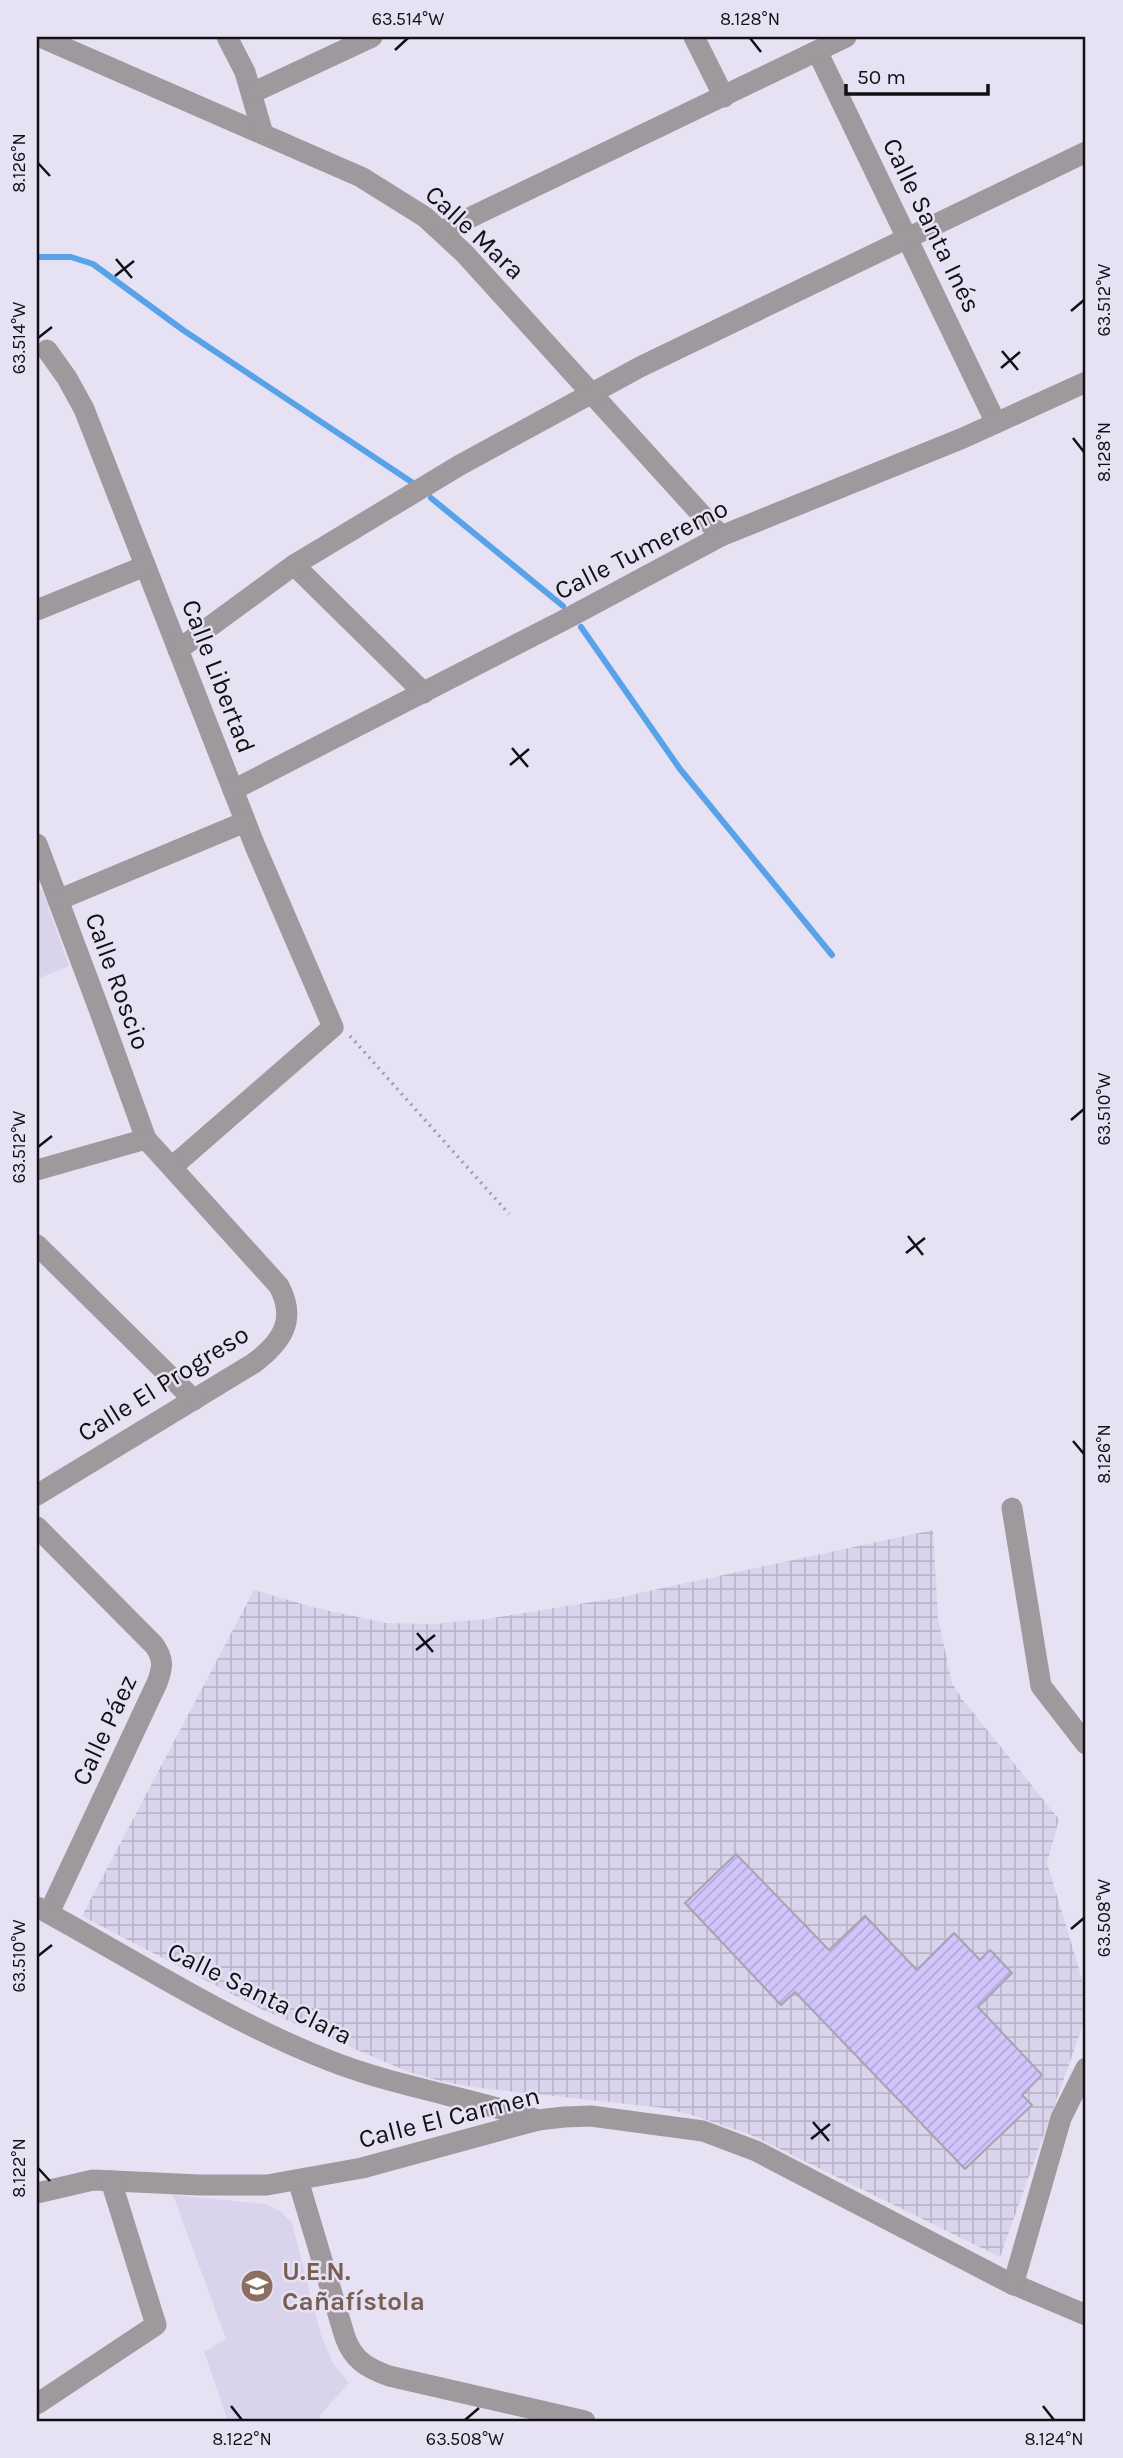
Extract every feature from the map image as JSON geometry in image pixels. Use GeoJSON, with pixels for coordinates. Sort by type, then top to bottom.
{"type":"FeatureCollection","features":[{"type":"Feature","properties":{"kind":"street","name":"Calle Mara"},"geometry":{"type":"LineString","coordinates":[[40,37],[361,177],[442,231],[721,536]]}},
{"type":"Feature","properties":{"kind":"street"},"geometry":{"type":"LineString","coordinates":[[227,37],[252,93],[263,134]]}},
{"type":"Feature","properties":{"kind":"street"},"geometry":{"type":"LineString","coordinates":[[252,93],[372,37]]}},
{"type":"Feature","properties":{"kind":"street"},"geometry":{"type":"LineString","coordinates":[[694,37],[724,97]]}},
{"type":"Feature","properties":{"kind":"street"},"geometry":{"type":"LineString","coordinates":[[442,231],[846,37]]}},
{"type":"Feature","properties":{"kind":"street","name":"Calle Santa Inés"},"geometry":{"type":"LineString","coordinates":[[817,51],[996,423]]}},
{"type":"Feature","properties":{"kind":"street"},"geometry":{"type":"LineString","coordinates":[[178,650],[294,565],[460,465],[652,361],[1086,152]]}},
{"type":"Feature","properties":{"kind":"street","name":"Calle Libertad"},"geometry":{"type":"LineString","coordinates":[[47,350],[84,409],[233,790],[333,1027]]}},
{"type":"Feature","properties":{"kind":"street","name":"Calle Tumeremo"},"geometry":{"type":"LineString","coordinates":[[233,790],[424,694],[721,536],[996,423],[1086,382]]}},
{"type":"Feature","properties":{"kind":"street"},"geometry":{"type":"LineString","coordinates":[[294,565],[424,694]]}},
{"type":"Feature","properties":{"kind":"street"},"geometry":{"type":"LineString","coordinates":[[37,610],[145,566]]}},
{"type":"Feature","properties":{"kind":"street"},"geometry":{"type":"LineString","coordinates":[[58,900],[246,822]]}},
{"type":"Feature","properties":{"kind":"street","name":"Calle Roscio"},"geometry":{"type":"LineString","coordinates":[[37,844],[146,1139]]}},
{"type":"Feature","properties":{"kind":"street"},"geometry":{"type":"LineString","coordinates":[[172,1167],[333,1027]]}},
{"type":"Feature","properties":{"kind":"street"},"geometry":{"type":"LineString","coordinates":[[37,1170],[146,1139]]}},
{"type":"Feature","properties":{"kind":"street","name":"Calle El Progreso"},"geometry":{"type":"LineString","coordinates":[[37,1495],[194,1401],[265,1354],[285,1326],[287,1307],[279,1286],[146,1139]]}},
{"type":"Feature","properties":{"kind":"street"},"geometry":{"type":"LineString","coordinates":[[39,1252],[194,1401]]}},
{"type":"Feature","properties":{"kind":"street"},"geometry":{"type":"LineString","coordinates":[[1012,1508],[1041,1686],[1086,1744]]}},
{"type":"Feature","properties":{"kind":"street","name":"Calle Páez"},"geometry":{"type":"LineString","coordinates":[[37,1527],[154,1645],[163,1663],[157,1683],[43,1910]]}},
{"type":"Feature","properties":{"kind":"street","name":"Calle Santa Clara"},"geometry":{"type":"LineString","coordinates":[[43,1910],[205,2002],[289,2044],[369,2075],[538,2120]]}},
{"type":"Feature","properties":{"kind":"street"},"geometry":{"type":"LineString","coordinates":[[1013,2285],[1061,2118],[1086,2068]]}},
{"type":"Feature","properties":{"kind":"street","name":"Calle El Carmen"},"geometry":{"type":"LineString","coordinates":[[37,2193],[93,2180],[242,2187],[267,2185],[362,2168],[538,2120],[591,2116],[704,2131],[727,2139],[756,2151],[1013,2285],[1086,2315]]}},
{"type":"Feature","properties":{"kind":"street"},"geometry":{"type":"LineString","coordinates":[[298,2180],[345,2337],[361,2364],[389,2376],[585,2421]]}},
{"type":"Feature","properties":{"kind":"street"},"geometry":{"type":"LineString","coordinates":[[37,2404],[156,2325],[111,2181]]}},
{"type":"Feature","properties":{"kind":"path"},"geometry":{"type":"LineString","coordinates":[[333,1027],[355,1040],[509,1214]]}},
{"type":"Feature","properties":{"kind":"shaded area"},"geometry":{"type":"Polygon","coordinates":[[[42,890],[69,966],[37,979],[37,892],[42,890]]]}},
{"type":"Feature","properties":{"kind":"shaded area"},"geometry":{"type":"Polygon","coordinates":[[[933,1530],[938,1618],[952,1683],[1059,1819],[1047,1863],[1086,1992],[1086,2017],[1000,2257],[749,2134],[692,2115],[664,2108],[480,2088],[409,2072],[261,2009],[82,1916],[254,1590],[316,1608],[386,1623],[433,1624],[487,1619],[617,1598],[933,1530]]]}},
{"type":"Feature","properties":{"kind":"shaded area","name":"U.E.N. Cañafístola"},"geometry":{"type":"Polygon","coordinates":[[[173,2195],[265,2204],[280,2211],[292,2223],[321,2335],[333,2363],[349,2383],[320,2415],[322,2421],[228,2421],[204,2352],[226,2339],[173,2195]]]}},
{"type":"Feature","properties":{"kind":"building"},"geometry":{"type":"Polygon","coordinates":[[[736,1854],[829,1950],[865,1916],[917,1970],[954,1933],[980,1960],[990,1950],[1012,1973],[978,2007],[1042,2075],[1022,2095],[1032,2105],[965,2169],[795,1992],[781,2005],[685,1903],[736,1854]]]}},
{"type":"Feature","properties":{"kind":"waterway"},"geometry":{"type":"LineString","coordinates":[[37,257],[71,257],[93,264],[183,330],[413,483]]}},
{"type":"Feature","properties":{"kind":"waterway"},"geometry":{"type":"LineString","coordinates":[[431,498],[563,606]]}},
{"type":"Feature","properties":{"kind":"waterway"},"geometry":{"type":"LineString","coordinates":[[581,627],[680,769],[832,955]]}},
{"type":"Feature","properties":{"kind":"place","name":"U.E.N. Cañafístola"},"geometry":{"type":"Point","coordinates":[257,2286]}}]}
